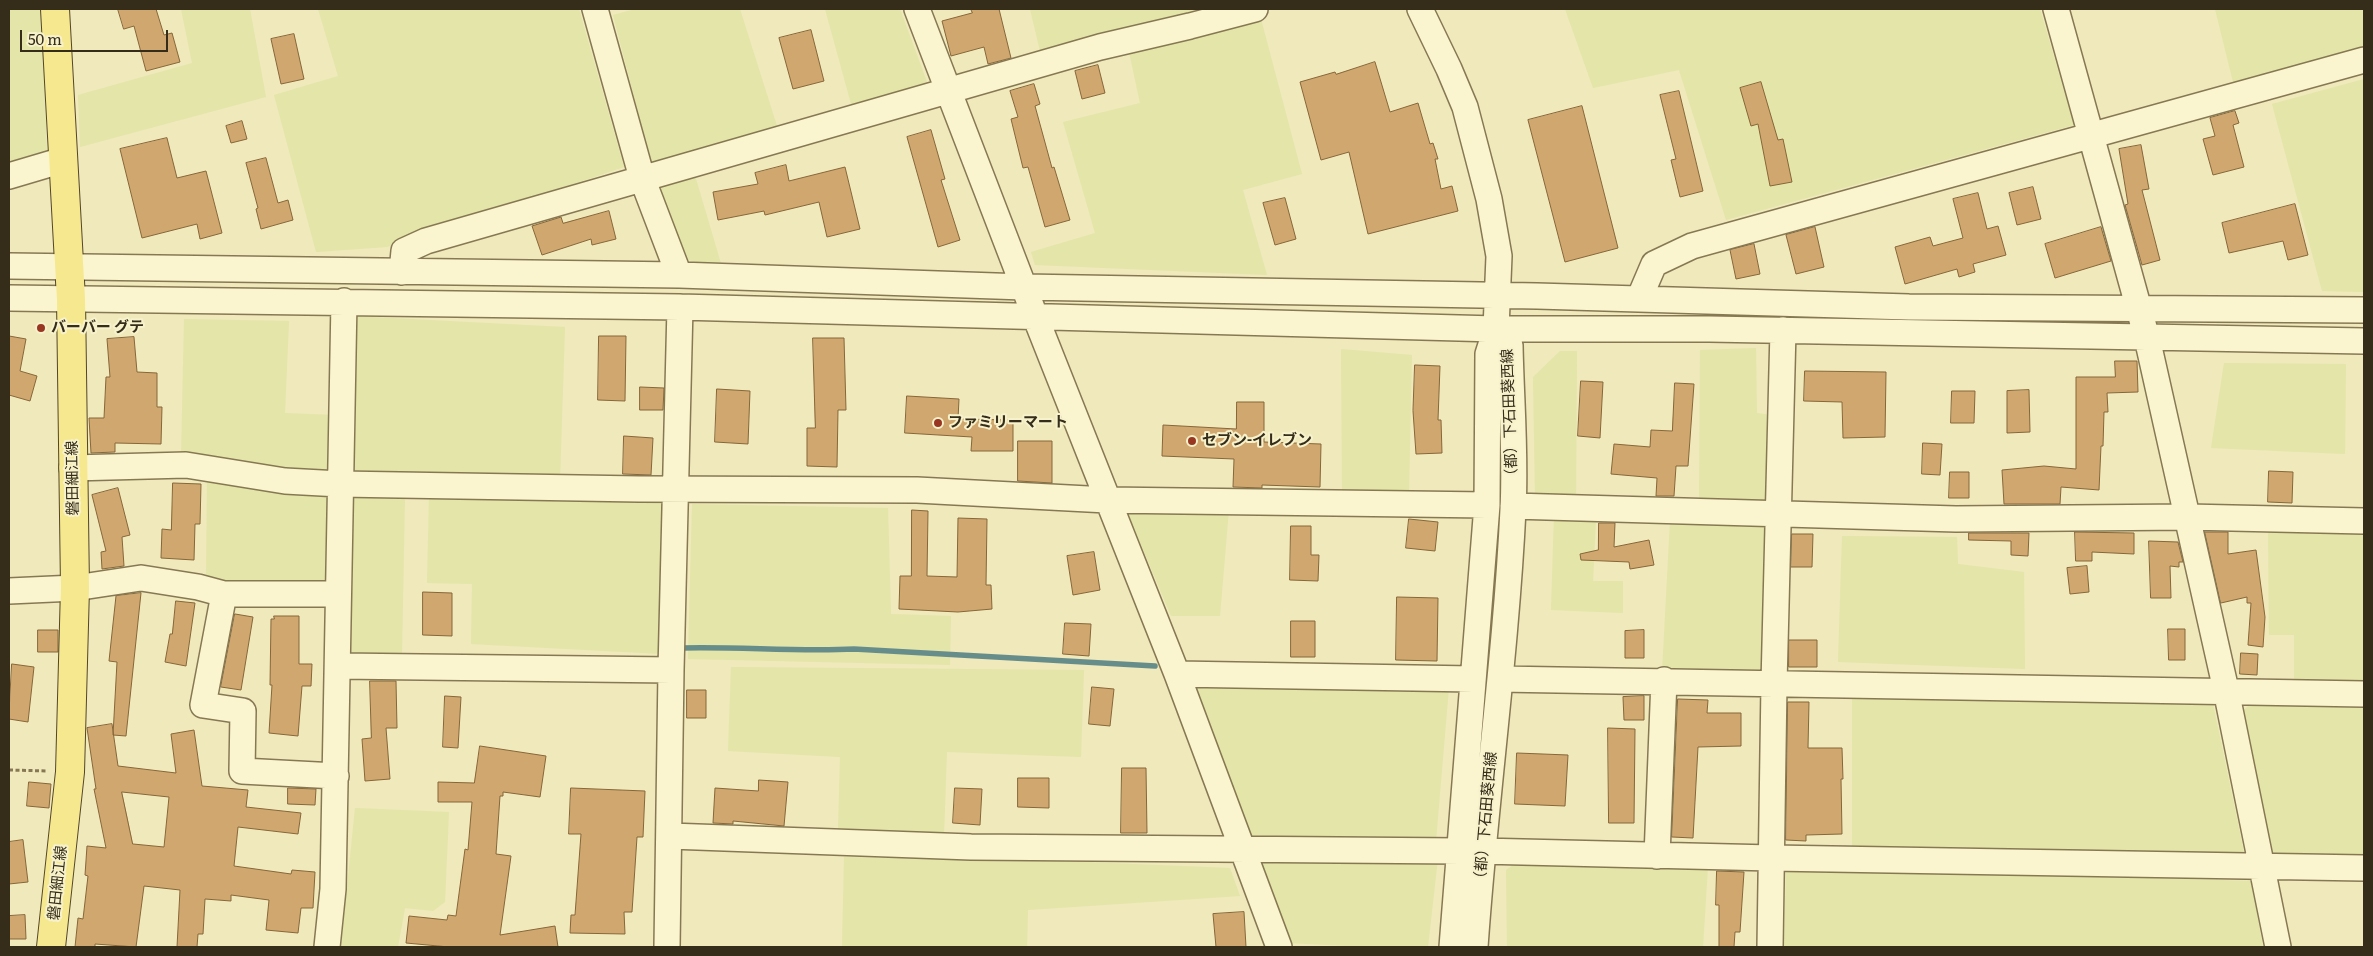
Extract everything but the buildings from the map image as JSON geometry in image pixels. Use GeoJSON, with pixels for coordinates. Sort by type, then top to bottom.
{"type":"FeatureCollection","features":[{"type":"Feature","properties":{"kind":"main road","name":"磐田細江線"},"geometry":{"type":"LineString","coordinates":[[51,947],[70,772],[76,588],[72,468],[71,300],[55,9]]}},
{"type":"Feature","properties":{"kind":"street"},"geometry":{"type":"LineString","coordinates":[[595,9],[642,178],[680,275]]}},
{"type":"Feature","properties":{"kind":"street"},"geometry":{"type":"LineString","coordinates":[[918,9],[1035,316],[1177,674],[1279,947]]}},
{"type":"Feature","properties":{"kind":"street"},"geometry":{"type":"LineString","coordinates":[[402,272],[404,251],[426,241],[949,92],[1100,46],[1255,9]]}},
{"type":"Feature","properties":{"kind":"street"},"geometry":{"type":"LineString","coordinates":[[1420,9],[1465,107],[1489,199],[1499,256],[1496,329]]}},
{"type":"Feature","properties":{"kind":"street"},"geometry":{"type":"LineString","coordinates":[[2056,9],[2147,338],[2226,690],[2278,947]]}},
{"type":"Feature","properties":{"kind":"street"},"geometry":{"type":"LineString","coordinates":[[1639,299],[1654,264],[1692,246],[2091,134],[2364,60]]}},
{"type":"Feature","properties":{"kind":"street"},"geometry":{"type":"LineString","coordinates":[[9,176],[63,160]]}},
{"type":"Feature","properties":{"kind":"street"},"geometry":{"type":"LineString","coordinates":[[9,266],[680,275],[1024,287],[1639,299],[1909,307],[2364,310]]}},
{"type":"Feature","properties":{"kind":"street"},"geometry":{"type":"LineString","coordinates":[[9,298],[680,307],[1496,329],[1783,330],[2147,338],[2364,340]]}},
{"type":"Feature","properties":{"kind":"street"},"geometry":{"type":"LineString","coordinates":[[327,947],[333,889],[339,666],[338,594],[344,301]]}},
{"type":"Feature","properties":{"kind":"street"},"geometry":{"type":"LineString","coordinates":[[667,947],[671,670],[680,307]]}},
{"type":"Feature","properties":{"kind":"street","name":"（都）下石田葵西線"},"geometry":{"type":"LineString","coordinates":[[1475,947],[1471,851],[1473,679],[1487,506],[1488,354],[1496,329]]}},
{"type":"Feature","properties":{"kind":"street","name":"（都）下石田葵西線"},"geometry":{"type":"LineString","coordinates":[[1452,947],[1471,851],[1500,679],[1513,506],[1510,345],[1496,329]]}},
{"type":"Feature","properties":{"kind":"street"},"geometry":{"type":"LineString","coordinates":[[1770,947],[1774,684],[1783,330]]}},
{"type":"Feature","properties":{"kind":"street"},"geometry":{"type":"LineString","coordinates":[[72,468],[186,465],[285,481],[340,484],[675,490],[917,490],[1107,500],[1487,506]]}},
{"type":"Feature","properties":{"kind":"street"},"geometry":{"type":"LineString","coordinates":[[1513,506],[1956,519],[2188,517],[2364,521]]}},
{"type":"Feature","properties":{"kind":"street"},"geometry":{"type":"LineString","coordinates":[[9,591],[76,588],[141,578],[198,587],[224,594],[338,594]]}},
{"type":"Feature","properties":{"kind":"street"},"geometry":{"type":"LineString","coordinates":[[224,594],[203,705],[243,711],[242,771],[336,776]]}},
{"type":"Feature","properties":{"kind":"street"},"geometry":{"type":"LineString","coordinates":[[339,666],[671,670]]}},
{"type":"Feature","properties":{"kind":"street"},"geometry":{"type":"LineString","coordinates":[[1177,674],[1473,679]]}},
{"type":"Feature","properties":{"kind":"street"},"geometry":{"type":"LineString","coordinates":[[1500,679],[1664,680],[1774,684],[2226,690],[2364,694]]}},
{"type":"Feature","properties":{"kind":"street"},"geometry":{"type":"LineString","coordinates":[[1657,856],[1664,680]]}},
{"type":"Feature","properties":{"kind":"street"},"geometry":{"type":"LineString","coordinates":[[670,836],[972,846],[1241,847],[2364,868]]}},
{"type":"Feature","properties":{"kind":"path"},"geometry":{"type":"LineString","coordinates":[[9,770],[70,772]]}},
{"type":"Feature","properties":{"kind":"green space"},"geometry":{"type":"Polygon","coordinates":[[[9,9],[42,9],[47,153],[9,163],[9,9]]]}},
{"type":"Feature","properties":{"kind":"green space"},"geometry":{"type":"Polygon","coordinates":[[[181,9],[250,9],[266,97],[80,147],[78,95],[192,63],[181,9]]]}},
{"type":"Feature","properties":{"kind":"green space"},"geometry":{"type":"Polygon","coordinates":[[[318,9],[579,9],[624,167],[387,247],[316,252],[274,95],[338,76],[318,9]]]}},
{"type":"Feature","properties":{"kind":"green space"},"geometry":{"type":"Polygon","coordinates":[[[635,9],[740,9],[777,126],[651,163],[613,15],[635,9]]]}},
{"type":"Feature","properties":{"kind":"green space"},"geometry":{"type":"Polygon","coordinates":[[[825,9],[900,9],[927,82],[853,111],[825,9]]]}},
{"type":"Feature","properties":{"kind":"green space"},"geometry":{"type":"Polygon","coordinates":[[[1030,9],[1200,9],[1040,51],[1030,9]]]}},
{"type":"Feature","properties":{"kind":"green space"},"geometry":{"type":"Polygon","coordinates":[[[1565,9],[2040,9],[2074,125],[1726,220],[1679,70],[1593,88],[1565,9]]]}},
{"type":"Feature","properties":{"kind":"green space"},"geometry":{"type":"Polygon","coordinates":[[[2215,9],[2364,9],[2364,49],[2234,86],[2215,9]]]}},
{"type":"Feature","properties":{"kind":"green space"},"geometry":{"type":"Polygon","coordinates":[[[1261,19],[1302,174],[1243,190],[1267,275],[1035,265],[1031,252],[1095,233],[1063,122],[1140,103],[1129,52],[1261,19]]]}},
{"type":"Feature","properties":{"kind":"green space"},"geometry":{"type":"Polygon","coordinates":[[[2364,79],[2364,292],[2322,291],[2272,104],[2364,79]]]}},
{"type":"Feature","properties":{"kind":"green space"},"geometry":{"type":"Polygon","coordinates":[[[694,172],[722,267],[678,258],[654,193],[659,182],[694,172]]]}},
{"type":"Feature","properties":{"kind":"green space"},"geometry":{"type":"Polygon","coordinates":[[[352,316],[565,327],[560,480],[348,478],[352,316]]]}},
{"type":"Feature","properties":{"kind":"green space"},"geometry":{"type":"Polygon","coordinates":[[[184,319],[289,321],[285,413],[334,415],[334,474],[181,458],[184,319]]]}},
{"type":"Feature","properties":{"kind":"green space"},"geometry":{"type":"Polygon","coordinates":[[[1756,348],[1757,413],[1772,415],[1771,505],[1699,503],[1700,350],[1756,348]]]}},
{"type":"Feature","properties":{"kind":"green space"},"geometry":{"type":"Polygon","coordinates":[[[1341,349],[1412,355],[1409,491],[1342,491],[1341,349]]]}},
{"type":"Feature","properties":{"kind":"green space"},"geometry":{"type":"Polygon","coordinates":[[[1560,351],[1577,351],[1576,500],[1535,496],[1533,377],[1560,351]]]}},
{"type":"Feature","properties":{"kind":"green space"},"geometry":{"type":"Polygon","coordinates":[[[2224,363],[2346,364],[2345,454],[2211,448],[2224,363]]]}},
{"type":"Feature","properties":{"kind":"green space"},"geometry":{"type":"Polygon","coordinates":[[[207,482],[281,489],[327,489],[332,497],[330,586],[221,584],[206,579],[207,482]]]}},
{"type":"Feature","properties":{"kind":"green space"},"geometry":{"type":"Polygon","coordinates":[[[352,495],[405,495],[402,655],[351,657],[344,649],[352,495]]]}},
{"type":"Feature","properties":{"kind":"green space"},"geometry":{"type":"Polygon","coordinates":[[[429,496],[664,502],[662,654],[471,644],[472,584],[427,583],[429,496]]]}},
{"type":"Feature","properties":{"kind":"green space"},"geometry":{"type":"Polygon","coordinates":[[[692,504],[888,508],[891,614],[951,616],[950,665],[688,659],[692,504]]]}},
{"type":"Feature","properties":{"kind":"green space"},"geometry":{"type":"Polygon","coordinates":[[[1126,509],[1229,509],[1220,616],[1171,616],[1126,509]]]}},
{"type":"Feature","properties":{"kind":"green space"},"geometry":{"type":"Polygon","coordinates":[[[1554,515],[1596,518],[1593,581],[1623,581],[1623,613],[1551,610],[1554,515]]]}},
{"type":"Feature","properties":{"kind":"green space"},"geometry":{"type":"Polygon","coordinates":[[[1670,521],[1768,522],[1768,675],[1662,673],[1670,521]]]}},
{"type":"Feature","properties":{"kind":"green space"},"geometry":{"type":"Polygon","coordinates":[[[2268,528],[2363,532],[2364,687],[2294,685],[2294,635],[2269,635],[2268,528]]]}},
{"type":"Feature","properties":{"kind":"green space"},"geometry":{"type":"Polygon","coordinates":[[[1842,536],[1957,537],[1958,564],[2024,572],[2025,669],[1838,662],[1842,536]]]}},
{"type":"Feature","properties":{"kind":"green space"},"geometry":{"type":"Polygon","coordinates":[[[731,667],[1084,670],[1081,757],[947,752],[944,834],[838,830],[840,757],[728,751],[731,667]]]}},
{"type":"Feature","properties":{"kind":"green space"},"geometry":{"type":"Polygon","coordinates":[[[1192,682],[1449,687],[1436,841],[1253,839],[1192,682]]]}},
{"type":"Feature","properties":{"kind":"green space"},"geometry":{"type":"Polygon","coordinates":[[[1852,694],[2212,699],[2245,857],[1852,850],[1852,694]]]}},
{"type":"Feature","properties":{"kind":"green space"},"geometry":{"type":"Polygon","coordinates":[[[2251,704],[2364,705],[2364,856],[2270,853],[2241,712],[2251,704]]]}},
{"type":"Feature","properties":{"kind":"green space"},"geometry":{"type":"Polygon","coordinates":[[[355,808],[449,812],[445,902],[433,911],[405,908],[398,947],[341,947],[355,808]]]}},
{"type":"Feature","properties":{"kind":"green space"},"geometry":{"type":"Polygon","coordinates":[[[1259,856],[1438,858],[1428,947],[1367,947],[1288,943],[1259,856]]]}},
{"type":"Feature","properties":{"kind":"green space"},"geometry":{"type":"Polygon","coordinates":[[[844,857],[1036,860],[1230,868],[1240,896],[1028,910],[1027,947],[842,947],[844,857]]]}},
{"type":"Feature","properties":{"kind":"green space"},"geometry":{"type":"Polygon","coordinates":[[[1520,860],[1708,866],[1703,947],[1507,947],[1506,870],[1520,860]]]}},
{"type":"Feature","properties":{"kind":"green space"},"geometry":{"type":"Polygon","coordinates":[[[1786,867],[2251,881],[2263,947],[1784,947],[1786,867]]]}},
{"type":"Feature","properties":{"kind":"waterway"},"geometry":{"type":"LineString","coordinates":[[677,648],[854,649],[1155,666]]}},
{"type":"Feature","properties":{"kind":"place","name":"バーバー グテ"},"geometry":{"type":"Point","coordinates":[41,328]}},
{"type":"Feature","properties":{"kind":"place","name":"ファミリーマート"},"geometry":{"type":"Point","coordinates":[938,423]}},
{"type":"Feature","properties":{"kind":"place","name":"セブン-イレブン"},"geometry":{"type":"Point","coordinates":[1192,441]}}]}
